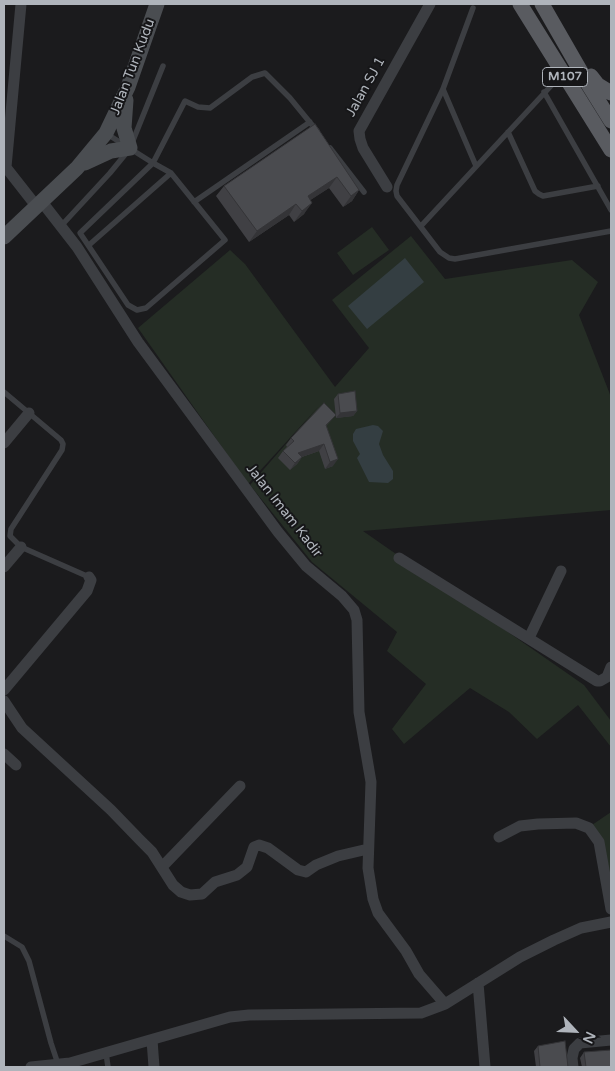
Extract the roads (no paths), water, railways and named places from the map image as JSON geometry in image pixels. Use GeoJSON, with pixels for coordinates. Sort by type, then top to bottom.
{"type":"FeatureCollection","features":[{"type":"Feature","properties":{"kind":"main road","name":"Jalan Tun Kudu"},"geometry":{"type":"LineString","coordinates":[[4,237],[77,168],[106,133],[128,87],[156,4]]}},
{"type":"Feature","properties":{"kind":"main road","name":"M107"},"geometry":{"type":"LineString","coordinates":[[520,4],[611,150]]}},
{"type":"Feature","properties":{"kind":"main road","name":"M107"},"geometry":{"type":"LineString","coordinates":[[542,4],[611,121]]}},
{"type":"Feature","properties":{"kind":"main road"},"geometry":{"type":"LineString","coordinates":[[550,17],[598,85],[611,93]]}},
{"type":"Feature","properties":{"kind":"main road"},"geometry":{"type":"LineString","coordinates":[[77,168],[100,154],[130,148],[124,128],[128,87]]}},
{"type":"Feature","properties":{"kind":"street"},"geometry":{"type":"LineString","coordinates":[[5,166],[21,4]]}},
{"type":"Feature","properties":{"kind":"street","name":"Jalan SJ 1"},"geometry":{"type":"LineString","coordinates":[[387,187],[363,148],[360,131],[430,4]]}},
{"type":"Feature","properties":{"kind":"street","name":"Jalan Imam Kadir"},"geometry":{"type":"LineString","coordinates":[[5,166],[39,205],[61,226],[77,247],[138,342],[278,532],[306,566],[342,596],[354,610],[357,620],[359,712],[371,782],[368,849],[373,899],[378,913],[406,951],[419,974],[445,1004]]}},
{"type":"Feature","properties":{"kind":"street"},"geometry":{"type":"LineString","coordinates":[[4,443],[29,413]]}},
{"type":"Feature","properties":{"kind":"street"},"geometry":{"type":"LineString","coordinates":[[4,567],[21,548]]}},
{"type":"Feature","properties":{"kind":"street"},"geometry":{"type":"LineString","coordinates":[[399,558],[597,681],[607,677],[611,668]]}},
{"type":"Feature","properties":{"kind":"street"},"geometry":{"type":"LineString","coordinates":[[528,638],[561,571]]}},
{"type":"Feature","properties":{"kind":"street"},"geometry":{"type":"LineString","coordinates":[[4,690],[87,591],[91,580],[89,577]]}},
{"type":"Feature","properties":{"kind":"street"},"geometry":{"type":"LineString","coordinates":[[4,701],[22,728],[112,810],[152,852],[173,885],[181,892],[190,895],[202,894],[215,882],[237,874],[246,867],[254,846],[259,845],[268,848],[298,870],[306,872],[316,865],[338,856],[368,849]]}},
{"type":"Feature","properties":{"kind":"street"},"geometry":{"type":"LineString","coordinates":[[4,754],[16,764]]}},
{"type":"Feature","properties":{"kind":"street"},"geometry":{"type":"LineString","coordinates":[[162,867],[240,786]]}},
{"type":"Feature","properties":{"kind":"street"},"geometry":{"type":"LineString","coordinates":[[499,837],[520,826],[538,824],[576,823],[589,828],[599,842],[611,909]]}},
{"type":"Feature","properties":{"kind":"street"},"geometry":{"type":"LineString","coordinates":[[31,1067],[58,1064],[71,1065],[230,1017],[250,1015],[422,1013],[445,1004],[520,957],[554,940],[581,928],[611,922]]}},
{"type":"Feature","properties":{"kind":"street"},"geometry":{"type":"LineString","coordinates":[[478,983],[485,1067]]}},
{"type":"Feature","properties":{"kind":"street"},"geometry":{"type":"LineString","coordinates":[[152,1040],[154,1067]]}},
{"type":"Feature","properties":{"kind":"street"},"geometry":{"type":"LineString","coordinates":[[573,1067],[574,1049],[580,1043],[611,1040]]}},
{"type":"Feature","properties":{"kind":"lane"},"geometry":{"type":"LineString","coordinates":[[473,8],[443,89],[396,191],[397,196],[440,252],[449,258],[455,259],[611,230]]}},
{"type":"Feature","properties":{"kind":"lane"},"geometry":{"type":"LineString","coordinates":[[61,226],[110,173],[130,148],[162,66]]}},
{"type":"Feature","properties":{"kind":"lane"},"geometry":{"type":"LineString","coordinates":[[421,226],[563,72]]}},
{"type":"Feature","properties":{"kind":"lane"},"geometry":{"type":"LineString","coordinates":[[106,133],[153,163],[171,173],[225,240],[146,308],[136,310],[128,305],[80,233],[153,163],[185,101],[198,107],[210,108],[252,78],[265,73],[322,137]]}},
{"type":"Feature","properties":{"kind":"lane"},"geometry":{"type":"LineString","coordinates":[[443,89],[476,166]]}},
{"type":"Feature","properties":{"kind":"lane"},"geometry":{"type":"LineString","coordinates":[[544,92],[611,210]]}},
{"type":"Feature","properties":{"kind":"lane"},"geometry":{"type":"LineString","coordinates":[[194,202],[310,122]]}},
{"type":"Feature","properties":{"kind":"lane"},"geometry":{"type":"LineString","coordinates":[[508,132],[538,194],[543,196],[598,186]]}},
{"type":"Feature","properties":{"kind":"lane"},"geometry":{"type":"LineString","coordinates":[[328,145],[364,192]]}},
{"type":"Feature","properties":{"kind":"lane"},"geometry":{"type":"LineString","coordinates":[[89,245],[171,173]]}},
{"type":"Feature","properties":{"kind":"lane"},"geometry":{"type":"LineString","coordinates":[[4,392],[61,440],[63,444],[62,450],[10,529],[10,536],[21,548],[89,577]]}},
{"type":"Feature","properties":{"kind":"lane"},"geometry":{"type":"LineString","coordinates":[[4,936],[22,947],[29,961],[58,1064]]}},
{"type":"Feature","properties":{"kind":"lane"},"geometry":{"type":"LineString","coordinates":[[106,1053],[108,1067]]}}]}
